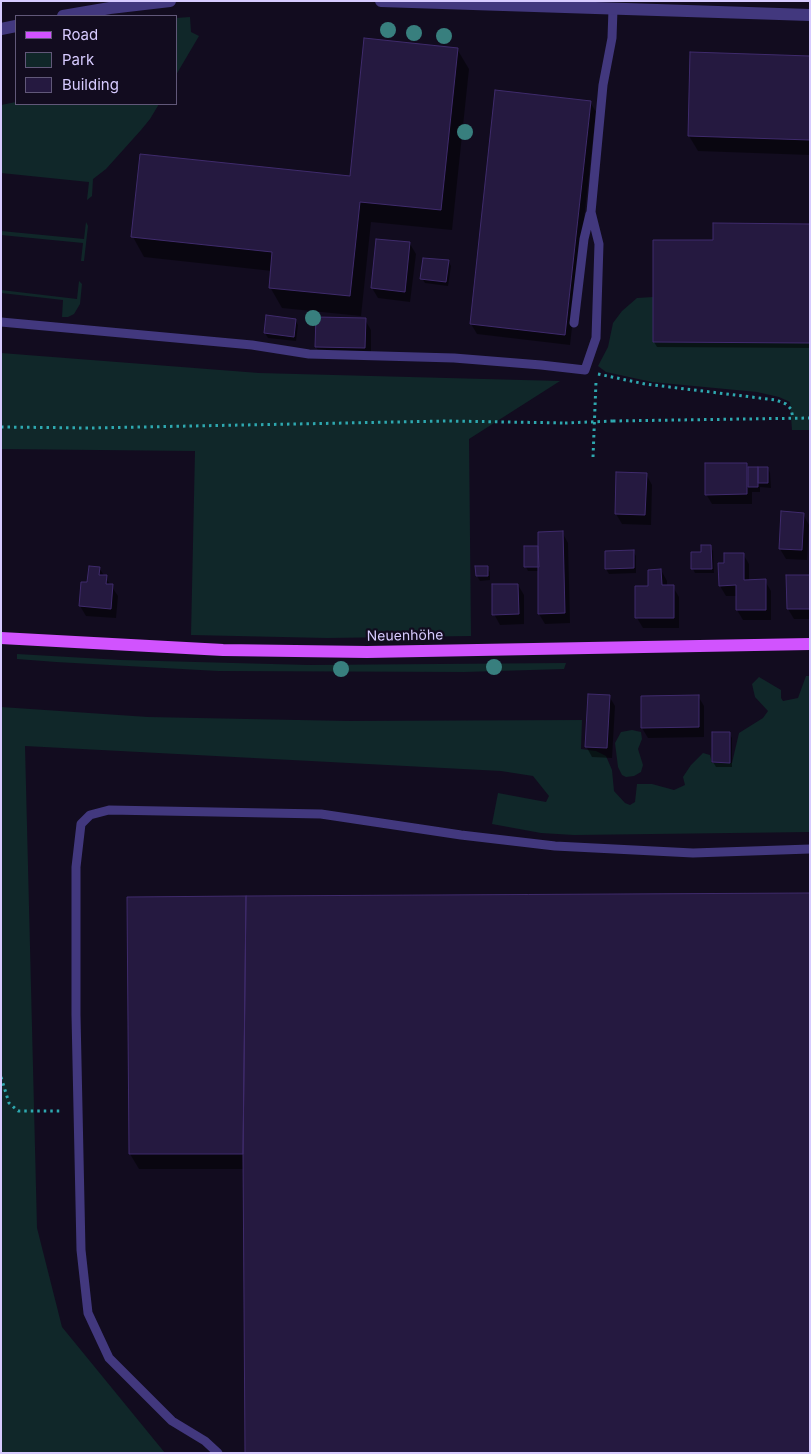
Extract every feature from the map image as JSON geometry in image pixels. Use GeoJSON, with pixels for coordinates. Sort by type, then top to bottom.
{"type":"FeatureCollection","features":[{"type":"Feature","properties":{"kind":"main road","name":"Neuenhöhe"},"geometry":{"type":"LineString","coordinates":[[1,638],[223,650],[358,652],[810,644]]}},
{"type":"Feature","properties":{"kind":"street"},"geometry":{"type":"LineString","coordinates":[[69,15],[170,1]]}},
{"type":"Feature","properties":{"kind":"street"},"geometry":{"type":"LineString","coordinates":[[381,1],[810,15]]}},
{"type":"Feature","properties":{"kind":"street"},"geometry":{"type":"LineString","coordinates":[[1,29],[15,26]]}},
{"type":"Feature","properties":{"kind":"lane"},"geometry":{"type":"LineString","coordinates":[[574,323],[584,239],[591,212],[603,85],[612,38],[613,9]]}},
{"type":"Feature","properties":{"kind":"lane"},"geometry":{"type":"LineString","coordinates":[[1,322],[252,345],[309,354],[454,358],[541,364],[585,370],[596,338],[599,244],[591,212]]}},
{"type":"Feature","properties":{"kind":"lane"},"geometry":{"type":"LineString","coordinates":[[218,1453],[205,1441],[172,1421],[109,1358],[88,1313],[81,1250],[76,1015],[76,866],[81,824],[90,815],[109,810],[321,814],[461,835],[555,846],[693,853],[810,849]]}},
{"type":"Feature","properties":{"kind":"path"},"geometry":{"type":"LineString","coordinates":[[585,370],[645,384],[776,400],[786,404],[791,409],[793,418]]}},
{"type":"Feature","properties":{"kind":"path"},"geometry":{"type":"LineString","coordinates":[[585,370],[596,382],[593,457]]}},
{"type":"Feature","properties":{"kind":"path"},"geometry":{"type":"LineString","coordinates":[[1,426],[89,428],[448,422],[565,423],[810,418]]}},
{"type":"Feature","properties":{"kind":"path"},"geometry":{"type":"LineString","coordinates":[[1,1077],[10,1103],[18,1111],[79,1110]]}},
{"type":"Feature","properties":{"kind":"green space"},"geometry":{"type":"Polygon","coordinates":[[[190,17],[191,32],[199,36],[178,72],[178,18],[190,17]]]}},
{"type":"Feature","properties":{"kind":"green space"},"geometry":{"type":"Polygon","coordinates":[[[15,102],[15,105],[158,105],[141,130],[106,169],[93,179],[92,196],[87,200],[89,182],[1,173],[1,105],[15,102]]]}},
{"type":"Feature","properties":{"kind":"green space"},"geometry":{"type":"Polygon","coordinates":[[[86,222],[88,226],[84,261],[81,261],[83,243],[1,235],[1,231],[84,239],[86,222]]]}},
{"type":"Feature","properties":{"kind":"green space"},"geometry":{"type":"Polygon","coordinates":[[[79,281],[82,284],[80,304],[74,314],[68,317],[62,317],[63,300],[1,293],[1,290],[77,299],[79,281]]]}},
{"type":"Feature","properties":{"kind":"green space"},"geometry":{"type":"Polygon","coordinates":[[[653,297],[653,342],[810,343],[810,430],[792,430],[790,402],[779,397],[757,392],[652,382],[606,372],[598,366],[608,347],[613,323],[622,311],[637,298],[653,297]]]}},
{"type":"Feature","properties":{"kind":"green space"},"geometry":{"type":"Polygon","coordinates":[[[1,353],[259,373],[560,381],[469,439],[471,636],[327,638],[191,635],[195,451],[1,449],[1,353]]]}},
{"type":"Feature","properties":{"kind":"green space"},"geometry":{"type":"Polygon","coordinates":[[[17,654],[121,660],[309,665],[566,663],[564,669],[464,672],[218,671],[17,659],[17,654]]]}},
{"type":"Feature","properties":{"kind":"green space"},"geometry":{"type":"Polygon","coordinates":[[[806,676],[810,676],[810,832],[574,835],[541,833],[492,824],[498,793],[546,802],[549,796],[533,776],[501,771],[25,746],[37,1228],[62,1327],[165,1453],[1,1453],[1,707],[148,717],[348,721],[582,720],[581,749],[596,751],[606,756],[612,770],[614,791],[625,803],[630,805],[635,802],[637,784],[652,784],[674,790],[685,785],[683,777],[691,765],[703,753],[710,755],[712,763],[732,763],[739,733],[763,718],[768,711],[755,697],[752,684],[759,677],[781,690],[783,701],[798,698],[806,676]]]}},
{"type":"Feature","properties":{"kind":"green space"},"geometry":{"type":"Polygon","coordinates":[[[632,730],[641,732],[642,739],[638,749],[643,765],[641,772],[634,776],[626,777],[622,775],[618,767],[615,743],[621,732],[632,730]]]}},
{"type":"Feature","properties":{"kind":"building"},"geometry":{"type":"Polygon","coordinates":[[[364,38],[458,48],[441,210],[360,202],[350,296],[269,288],[272,252],[131,237],[140,154],[350,176],[364,38]]]}},
{"type":"Feature","properties":{"kind":"building"},"geometry":{"type":"Polygon","coordinates":[[[690,52],[810,56],[810,140],[688,136],[690,52]]]}},
{"type":"Feature","properties":{"kind":"building"},"geometry":{"type":"Polygon","coordinates":[[[495,90],[591,101],[565,335],[470,324],[495,90]]]}},
{"type":"Feature","properties":{"kind":"building"},"geometry":{"type":"Polygon","coordinates":[[[713,223],[810,224],[810,343],[653,342],[653,240],[713,240],[713,223]]]}},
{"type":"Feature","properties":{"kind":"building"},"geometry":{"type":"Polygon","coordinates":[[[376,239],[410,242],[405,292],[371,288],[376,239]]]}},
{"type":"Feature","properties":{"kind":"building"},"geometry":{"type":"Polygon","coordinates":[[[423,258],[449,260],[446,282],[420,279],[423,258]]]}},
{"type":"Feature","properties":{"kind":"building"},"geometry":{"type":"Polygon","coordinates":[[[266,315],[296,319],[294,337],[264,333],[266,315]]]}},
{"type":"Feature","properties":{"kind":"building"},"geometry":{"type":"Polygon","coordinates":[[[316,317],[366,318],[365,348],[315,347],[316,317]]]}},
{"type":"Feature","properties":{"kind":"building"},"geometry":{"type":"Polygon","coordinates":[[[705,463],[747,463],[747,494],[705,495],[705,463]]]}},
{"type":"Feature","properties":{"kind":"building"},"geometry":{"type":"Polygon","coordinates":[[[748,467],[758,467],[758,487],[748,487],[748,467]]]}},
{"type":"Feature","properties":{"kind":"building"},"geometry":{"type":"Polygon","coordinates":[[[758,467],[768,467],[768,483],[758,483],[758,467]]]}},
{"type":"Feature","properties":{"kind":"building"},"geometry":{"type":"Polygon","coordinates":[[[616,472],[647,473],[645,515],[615,514],[616,472]]]}},
{"type":"Feature","properties":{"kind":"building"},"geometry":{"type":"Polygon","coordinates":[[[781,511],[804,513],[802,550],[779,549],[781,511]]]}},
{"type":"Feature","properties":{"kind":"building"},"geometry":{"type":"Polygon","coordinates":[[[563,531],[565,613],[538,614],[538,532],[563,531]]]}},
{"type":"Feature","properties":{"kind":"building"},"geometry":{"type":"Polygon","coordinates":[[[701,545],[711,545],[712,569],[691,569],[691,552],[701,552],[701,545]]]}},
{"type":"Feature","properties":{"kind":"building"},"geometry":{"type":"Polygon","coordinates":[[[524,546],[538,546],[539,567],[524,567],[524,546]]]}},
{"type":"Feature","properties":{"kind":"building"},"geometry":{"type":"Polygon","coordinates":[[[634,550],[634,568],[605,569],[605,551],[634,550]]]}},
{"type":"Feature","properties":{"kind":"building"},"geometry":{"type":"Polygon","coordinates":[[[724,553],[744,553],[744,580],[766,579],[766,610],[736,610],[736,585],[719,586],[718,563],[724,563],[724,553]]]}},
{"type":"Feature","properties":{"kind":"building"},"geometry":{"type":"Polygon","coordinates":[[[89,566],[100,567],[99,575],[107,575],[106,584],[113,584],[111,609],[79,606],[81,582],[87,582],[89,566]]]}},
{"type":"Feature","properties":{"kind":"building"},"geometry":{"type":"Polygon","coordinates":[[[475,566],[488,566],[488,576],[476,576],[475,566]]]}},
{"type":"Feature","properties":{"kind":"building"},"geometry":{"type":"Polygon","coordinates":[[[661,569],[662,585],[674,585],[674,618],[635,618],[635,586],[648,586],[648,570],[661,569]]]}},
{"type":"Feature","properties":{"kind":"building"},"geometry":{"type":"Polygon","coordinates":[[[786,575],[810,575],[810,609],[787,609],[786,575]]]}},
{"type":"Feature","properties":{"kind":"building"},"geometry":{"type":"Polygon","coordinates":[[[492,584],[518,584],[519,614],[492,615],[492,584]]]}},
{"type":"Feature","properties":{"kind":"building"},"geometry":{"type":"Polygon","coordinates":[[[588,694],[610,695],[607,748],[585,747],[588,694]]]}},
{"type":"Feature","properties":{"kind":"building"},"geometry":{"type":"Polygon","coordinates":[[[699,695],[699,727],[641,728],[641,696],[699,695]]]}},
{"type":"Feature","properties":{"kind":"building"},"geometry":{"type":"Polygon","coordinates":[[[712,732],[730,732],[730,763],[712,762],[712,732]]]}},
{"type":"Feature","properties":{"kind":"building"},"geometry":{"type":"Polygon","coordinates":[[[810,893],[810,1453],[245,1453],[243,1154],[246,896],[810,893]]]}},
{"type":"Feature","properties":{"kind":"building"},"geometry":{"type":"Polygon","coordinates":[[[246,896],[243,1154],[129,1154],[127,897],[246,896]]]}}]}
